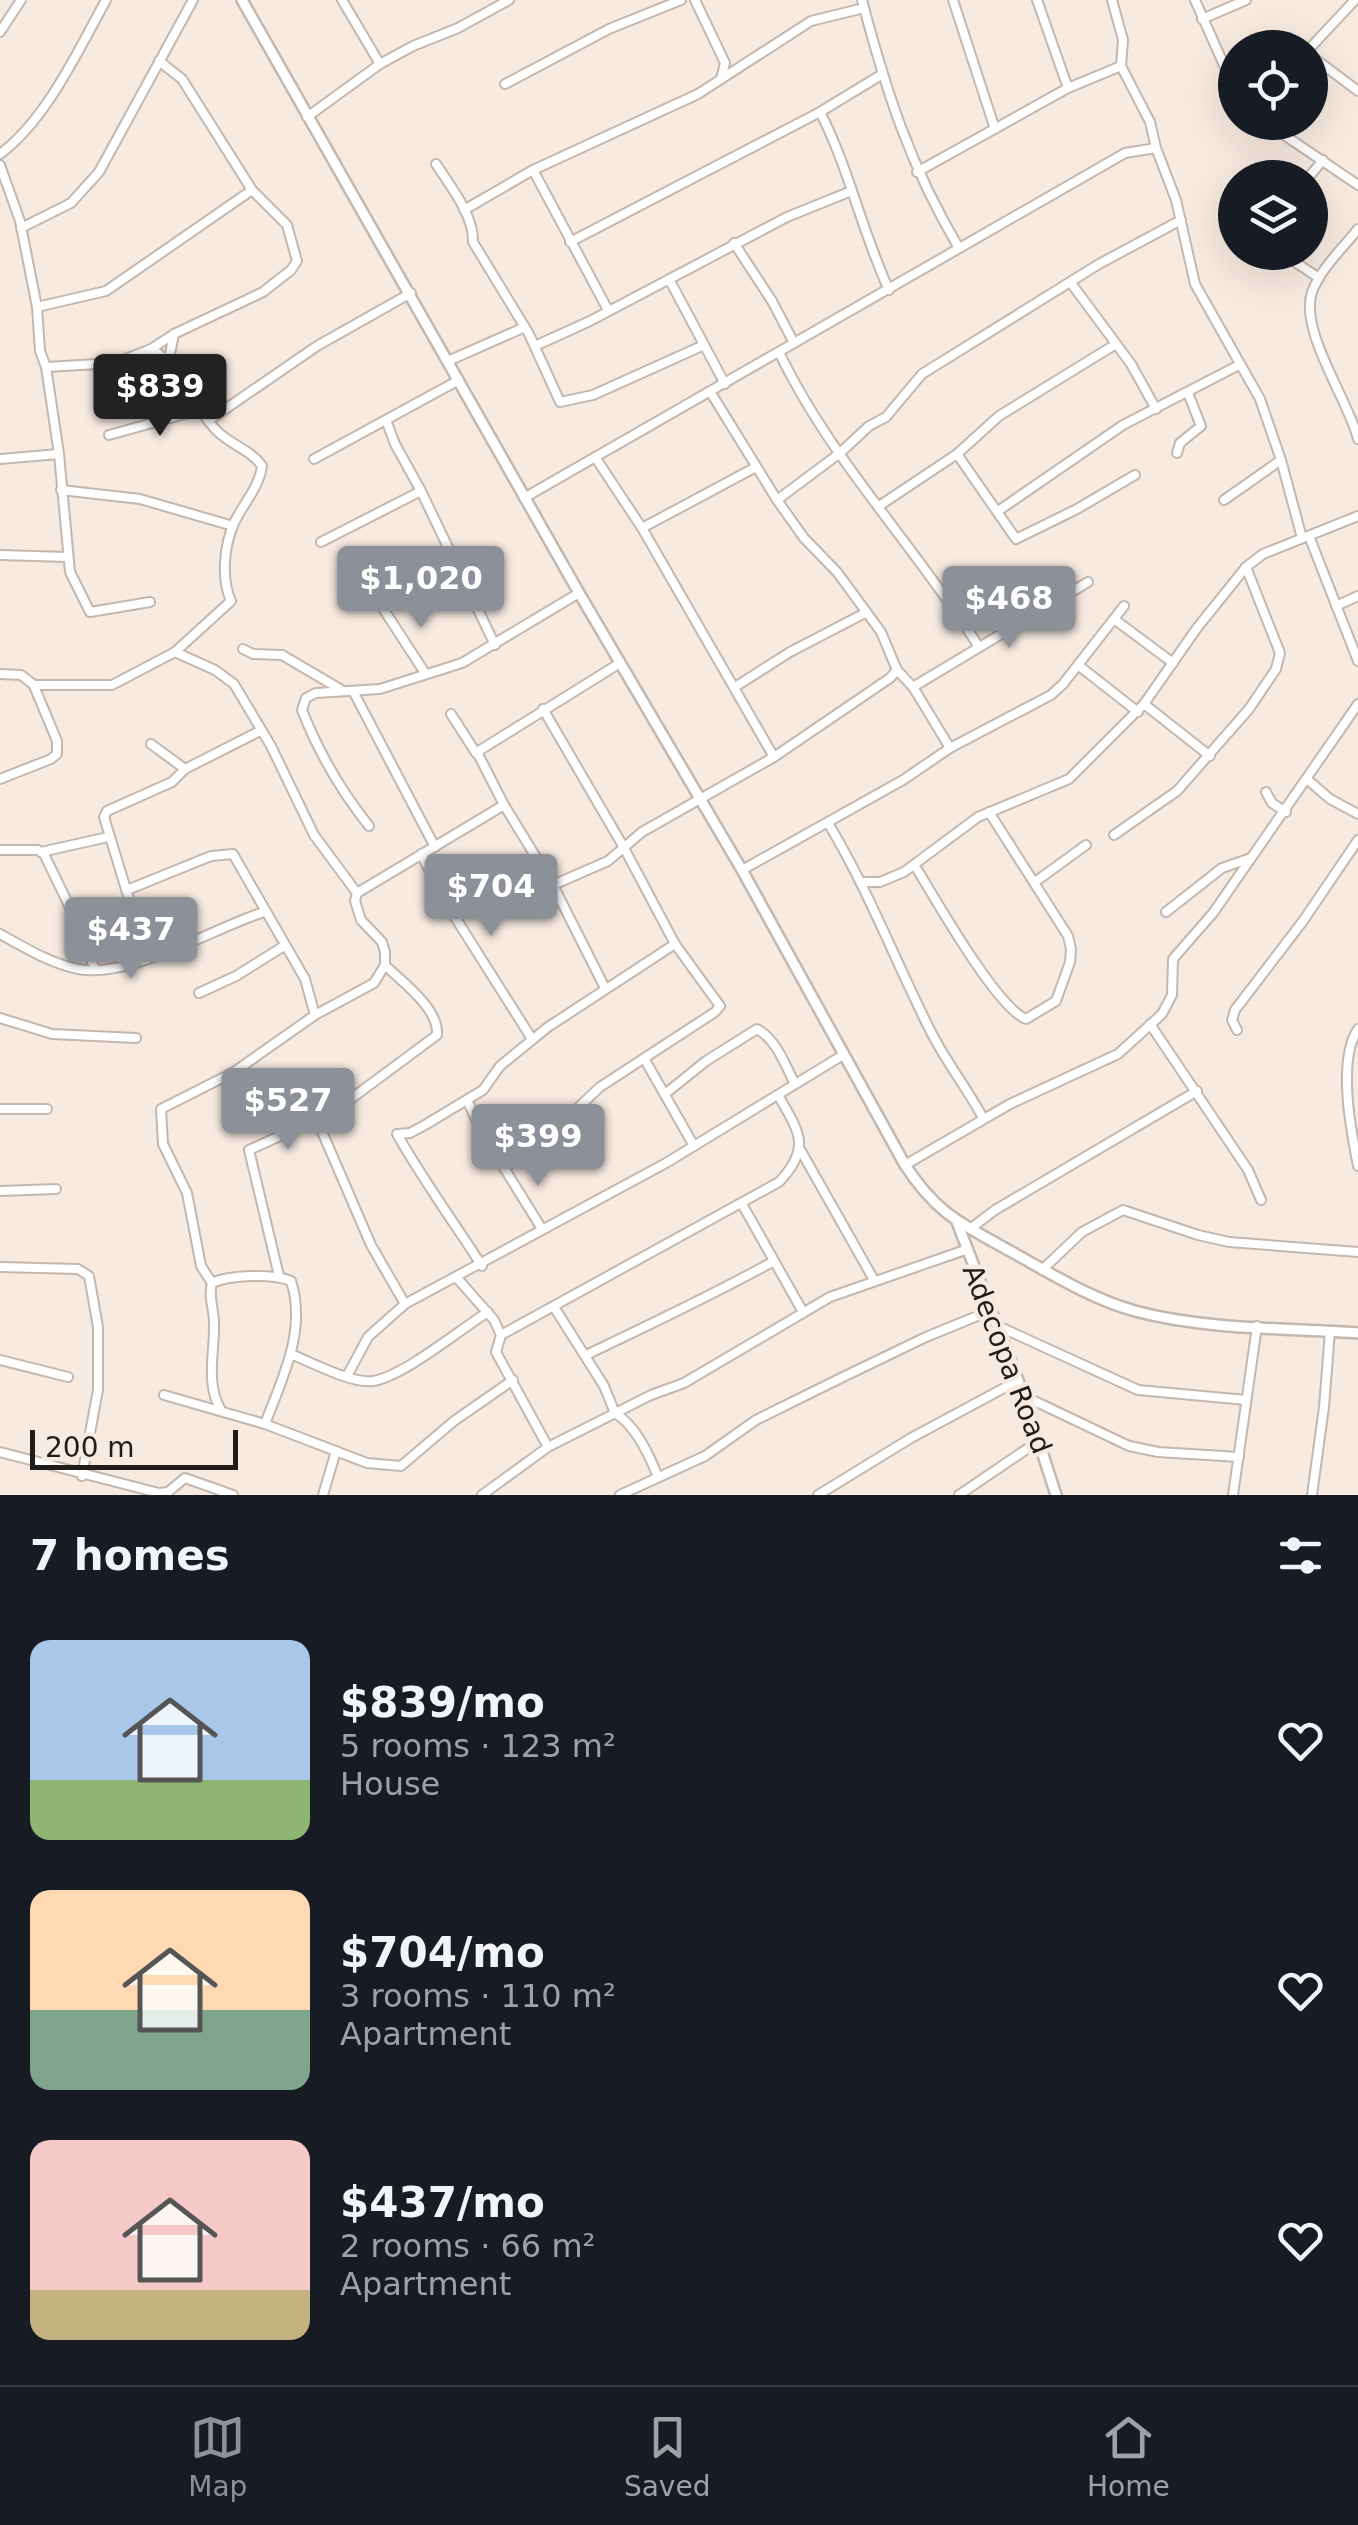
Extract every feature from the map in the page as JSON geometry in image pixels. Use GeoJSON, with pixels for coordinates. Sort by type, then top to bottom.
{"type":"FeatureCollection","features":[{"type":"Feature","properties":{"kind":"street"},"geometry":{"type":"LineString","coordinates":[[0,32],[20,0]]}},
{"type":"Feature","properties":{"kind":"street"},"geometry":{"type":"LineString","coordinates":[[0,154],[28,132],[45,108],[106,0]]}},
{"type":"Feature","properties":{"kind":"street"},"geometry":{"type":"LineString","coordinates":[[21,228],[53,214],[85,189],[120,138],[193,0]]}},
{"type":"Feature","properties":{"kind":"street"},"geometry":{"type":"LineString","coordinates":[[242,0],[926,1197],[957,1222],[1042,1270],[1138,1312],[1358,1333]]}},
{"type":"Feature","properties":{"kind":"street"},"geometry":{"type":"LineString","coordinates":[[342,0],[380,64]]}},
{"type":"Feature","properties":{"kind":"street"},"geometry":{"type":"LineString","coordinates":[[307,117],[380,64],[509,0]]}},
{"type":"Feature","properties":{"kind":"street"},"geometry":{"type":"LineString","coordinates":[[505,84],[609,29],[681,0]]}},
{"type":"Feature","properties":{"kind":"street"},"geometry":{"type":"LineString","coordinates":[[695,0],[725,63],[721,80]]}},
{"type":"Feature","properties":{"kind":"street"},"geometry":{"type":"LineString","coordinates":[[952,0],[995,130]]}},
{"type":"Feature","properties":{"kind":"street"},"geometry":{"type":"LineString","coordinates":[[1038,0],[1068,88]]}},
{"type":"Feature","properties":{"kind":"street"},"geometry":{"type":"LineString","coordinates":[[1112,0],[1123,40],[1121,66],[1150,122],[1167,172],[1195,284],[1260,399],[1306,537],[1358,662]]}},
{"type":"Feature","properties":{"kind":"street"},"geometry":{"type":"LineString","coordinates":[[1194,0],[1218,52]]}},
{"type":"Feature","properties":{"kind":"street"},"geometry":{"type":"LineString","coordinates":[[1202,18],[1246,0]]}},
{"type":"Feature","properties":{"kind":"street"},"geometry":{"type":"LineString","coordinates":[[1328,32],[1356,2]]}},
{"type":"Feature","properties":{"kind":"street"},"geometry":{"type":"LineString","coordinates":[[464,210],[532,170],[698,94],[811,20],[863,4],[881,75],[917,172],[958,248]]}},
{"type":"Feature","properties":{"kind":"street"},"geometry":{"type":"LineString","coordinates":[[46,367],[115,363],[151,349],[174,334],[264,292],[292,270],[297,261],[286,225],[252,190],[192,93],[172,69],[159,61]]}},
{"type":"Feature","properties":{"kind":"street"},"geometry":{"type":"LineString","coordinates":[[725,63],[740,67]]}},
{"type":"Feature","properties":{"kind":"street"},"geometry":{"type":"LineString","coordinates":[[917,172],[1068,88],[1121,66]]}},
{"type":"Feature","properties":{"kind":"street"},"geometry":{"type":"LineString","coordinates":[[1328,66],[1358,92]]}},
{"type":"Feature","properties":{"kind":"street"},"geometry":{"type":"LineString","coordinates":[[570,242],[820,112],[881,75]]}},
{"type":"Feature","properties":{"kind":"street"},"geometry":{"type":"LineString","coordinates":[[820,112],[840,154],[850,192],[889,290]]}},
{"type":"Feature","properties":{"kind":"street"},"geometry":{"type":"LineString","coordinates":[[1292,140],[1323,160]]}},
{"type":"Feature","properties":{"kind":"street"},"geometry":{"type":"LineString","coordinates":[[524,498],[1126,153],[1156,148]]}},
{"type":"Feature","properties":{"kind":"street"},"geometry":{"type":"LineString","coordinates":[[0,164],[21,228],[37,307],[40,351],[59,454],[70,572],[90,612],[150,602]]}},
{"type":"Feature","properties":{"kind":"street"},"geometry":{"type":"LineString","coordinates":[[436,164],[464,210],[473,242],[535,346],[560,402],[626,382],[704,345]]}},
{"type":"Feature","properties":{"kind":"street"},"geometry":{"type":"LineString","coordinates":[[1328,164],[1358,185]]}},
{"type":"Feature","properties":{"kind":"street"},"geometry":{"type":"LineString","coordinates":[[532,170],[608,310]]}},
{"type":"Feature","properties":{"kind":"street"},"geometry":{"type":"LineString","coordinates":[[37,307],[106,291],[252,190]]}},
{"type":"Feature","properties":{"kind":"street"},"geometry":{"type":"LineString","coordinates":[[535,346],[734,243],[850,192]]}},
{"type":"Feature","properties":{"kind":"street"},"geometry":{"type":"LineString","coordinates":[[777,500],[869,426],[886,417],[915,380],[1098,264],[1181,220]]}},
{"type":"Feature","properties":{"kind":"street"},"geometry":{"type":"LineString","coordinates":[[1358,228],[1319,278],[1311,295],[1311,323],[1358,439]]}},
{"type":"Feature","properties":{"kind":"street"},"geometry":{"type":"LineString","coordinates":[[734,243],[794,342]]}},
{"type":"Feature","properties":{"kind":"street"},"geometry":{"type":"LineString","coordinates":[[1307,270],[1319,278]]}},
{"type":"Feature","properties":{"kind":"street"},"geometry":{"type":"LineString","coordinates":[[669,279],[725,384]]}},
{"type":"Feature","properties":{"kind":"street"},"geometry":{"type":"LineString","coordinates":[[1071,283],[1116,344],[1156,409]]}},
{"type":"Feature","properties":{"kind":"street"},"geometry":{"type":"LineString","coordinates":[[208,421],[317,346],[411,293]]}},
{"type":"Feature","properties":{"kind":"street"},"geometry":{"type":"LineString","coordinates":[[448,361],[525,327]]}},
{"type":"Feature","properties":{"kind":"street"},"geometry":{"type":"LineString","coordinates":[[168,364],[174,334]]}},
{"type":"Feature","properties":{"kind":"street"},"geometry":{"type":"LineString","coordinates":[[879,506],[957,454],[1000,416],[1116,344]]}},
{"type":"Feature","properties":{"kind":"street"},"geometry":{"type":"LineString","coordinates":[[34,686],[112,685],[176,652],[231,601],[225,588],[225,567],[233,526],[262,466],[208,421],[168,364],[151,349]]}},
{"type":"Feature","properties":{"kind":"street"},"geometry":{"type":"LineString","coordinates":[[779,352],[806,403],[944,592],[979,647]]}},
{"type":"Feature","properties":{"kind":"street"},"geometry":{"type":"LineString","coordinates":[[998,511],[1087,449],[1239,365]]}},
{"type":"Feature","properties":{"kind":"street"},"geometry":{"type":"LineString","coordinates":[[314,458],[459,380]]}},
{"type":"Feature","properties":{"kind":"street"},"geometry":{"type":"LineString","coordinates":[[711,393],[777,500],[804,538],[837,572],[880,632],[897,670],[913,687],[950,748]]}},
{"type":"Feature","properties":{"kind":"street"},"geometry":{"type":"LineString","coordinates":[[1177,454],[1180,443],[1201,426],[1188,394]]}},
{"type":"Feature","properties":{"kind":"street"},"geometry":{"type":"LineString","coordinates":[[108,435],[199,410]]}},
{"type":"Feature","properties":{"kind":"street"},"geometry":{"type":"LineString","coordinates":[[386,420],[495,645]]}},
{"type":"Feature","properties":{"kind":"street"},"geometry":{"type":"LineString","coordinates":[[0,460],[59,454]]}},
{"type":"Feature","properties":{"kind":"street"},"geometry":{"type":"LineString","coordinates":[[957,454],[1016,539],[1135,475]]}},
{"type":"Feature","properties":{"kind":"street"},"geometry":{"type":"LineString","coordinates":[[595,457],[642,528],[774,757]]}},
{"type":"Feature","properties":{"kind":"street"},"geometry":{"type":"LineString","coordinates":[[1224,500],[1281,460]]}},
{"type":"Feature","properties":{"kind":"street"},"geometry":{"type":"LineString","coordinates":[[642,528],[756,467]]}},
{"type":"Feature","properties":{"kind":"street"},"geometry":{"type":"LineString","coordinates":[[61,490],[140,499],[233,526]]}},
{"type":"Feature","properties":{"kind":"street"},"geometry":{"type":"LineString","coordinates":[[321,542],[421,491]]}},
{"type":"Feature","properties":{"kind":"street"},"geometry":{"type":"LineString","coordinates":[[861,882],[880,882],[915,866],[963,826],[1068,779],[1141,708],[1246,567],[1263,554],[1358,516]]}},
{"type":"Feature","properties":{"kind":"street"},"geometry":{"type":"LineString","coordinates":[[0,555],[67,558]]}},
{"type":"Feature","properties":{"kind":"street"},"geometry":{"type":"LineString","coordinates":[[1114,835],[1177,791],[1249,709],[1280,660],[1246,567]]}},
{"type":"Feature","properties":{"kind":"street"},"geometry":{"type":"LineString","coordinates":[[913,687],[1088,582]]}},
{"type":"Feature","properties":{"kind":"street"},"geometry":{"type":"LineString","coordinates":[[368,826],[339,785],[302,710],[306,698],[340,689],[354,691],[404,683],[426,672],[462,663],[579,592]]}},
{"type":"Feature","properties":{"kind":"street"},"geometry":{"type":"LineString","coordinates":[[1336,606],[1358,596]]}},
{"type":"Feature","properties":{"kind":"street"},"geometry":{"type":"LineString","coordinates":[[742,870],[950,748],[1051,695],[1124,606]]}},
{"type":"Feature","properties":{"kind":"street"},"geometry":{"type":"LineString","coordinates":[[384,610],[426,672]]}},
{"type":"Feature","properties":{"kind":"street"},"geometry":{"type":"LineString","coordinates":[[735,688],[790,652],[865,613]]}},
{"type":"Feature","properties":{"kind":"street"},"geometry":{"type":"LineString","coordinates":[[1114,619],[1173,662]]}},
{"type":"Feature","properties":{"kind":"street"},"geometry":{"type":"LineString","coordinates":[[243,649],[253,654],[282,655],[340,689]]}},
{"type":"Feature","properties":{"kind":"street"},"geometry":{"type":"LineString","coordinates":[[176,652],[230,680],[314,835],[356,892],[361,920],[382,942],[384,965],[374,982],[234,1072],[161,1109],[163,1144],[187,1194],[201,1266],[212,1283],[211,1374],[221,1410]]}},
{"type":"Feature","properties":{"kind":"street"},"geometry":{"type":"LineString","coordinates":[[479,757],[480,748],[620,663]]}},
{"type":"Feature","properties":{"kind":"street"},"geometry":{"type":"LineString","coordinates":[[1078,665],[1210,756]]}},
{"type":"Feature","properties":{"kind":"street"},"geometry":{"type":"LineString","coordinates":[[553,885],[598,867],[623,846],[774,757],[897,670]]}},
{"type":"Feature","properties":{"kind":"street"},"geometry":{"type":"LineString","coordinates":[[0,674],[20,675],[34,686],[57,741],[57,754],[51,759],[0,779]]}},
{"type":"Feature","properties":{"kind":"street"},"geometry":{"type":"LineString","coordinates":[[354,691],[435,847]]}},
{"type":"Feature","properties":{"kind":"street"},"geometry":{"type":"LineString","coordinates":[[905,1165],[983,1118],[1118,1054],[1162,1014],[1172,995],[1173,959],[1213,913],[1358,704]]}},
{"type":"Feature","properties":{"kind":"street"},"geometry":{"type":"LineString","coordinates":[[504,1168],[548,1138],[600,1087],[719,1009],[718,1001],[674,944],[623,846],[543,710]]}},
{"type":"Feature","properties":{"kind":"street"},"geometry":{"type":"LineString","coordinates":[[451,714],[553,885],[605,988]]}},
{"type":"Feature","properties":{"kind":"street"},"geometry":{"type":"LineString","coordinates":[[147,958],[104,817],[107,811],[172,782],[185,768],[260,731]]}},
{"type":"Feature","properties":{"kind":"street"},"geometry":{"type":"LineString","coordinates":[[152,744],[185,768]]}},
{"type":"Feature","properties":{"kind":"street"},"geometry":{"type":"LineString","coordinates":[[1308,780],[1330,799],[1358,814]]}},
{"type":"Feature","properties":{"kind":"street"},"geometry":{"type":"LineString","coordinates":[[1266,792],[1272,803],[1286,812]]}},
{"type":"Feature","properties":{"kind":"street"},"geometry":{"type":"LineString","coordinates":[[356,892],[504,805]]}},
{"type":"Feature","properties":{"kind":"street"},"geometry":{"type":"LineString","coordinates":[[915,866],[1016,1014],[1026,1018],[1056,1000],[1070,962],[1068,936],[990,812]]}},
{"type":"Feature","properties":{"kind":"street"},"geometry":{"type":"LineString","coordinates":[[828,822],[861,882],[880,931],[932,1035],[983,1118]]}},
{"type":"Feature","properties":{"kind":"street"},"geometry":{"type":"LineString","coordinates":[[0,850],[41,852],[108,838]]}},
{"type":"Feature","properties":{"kind":"street"},"geometry":{"type":"LineString","coordinates":[[1237,1030],[1232,1020],[1235,1010],[1358,840]]}},
{"type":"Feature","properties":{"kind":"street"},"geometry":{"type":"LineString","coordinates":[[1035,882],[1086,845]]}},
{"type":"Feature","properties":{"kind":"street"},"geometry":{"type":"LineString","coordinates":[[41,852],[78,924],[95,970]]}},
{"type":"Feature","properties":{"kind":"street"},"geometry":{"type":"LineString","coordinates":[[127,890],[211,856],[233,854],[304,979],[316,1016]]}},
{"type":"Feature","properties":{"kind":"street"},"geometry":{"type":"LineString","coordinates":[[421,854],[448,906],[532,1039]]}},
{"type":"Feature","properties":{"kind":"street"},"geometry":{"type":"LineString","coordinates":[[1166,912],[1222,868],[1251,858]]}},
{"type":"Feature","properties":{"kind":"street"},"geometry":{"type":"LineString","coordinates":[[0,949],[2,935],[51,962],[95,970],[147,958],[264,912]]}},
{"type":"Feature","properties":{"kind":"street"},"geometry":{"type":"LineString","coordinates":[[482,1266],[448,1212],[431,1194],[397,1134],[410,1133],[483,1090],[500,1066],[532,1039],[674,944]]}},
{"type":"Feature","properties":{"kind":"street"},"geometry":{"type":"LineString","coordinates":[[199,993],[236,976],[284,946]]}},
{"type":"Feature","properties":{"kind":"street"},"geometry":{"type":"LineString","coordinates":[[279,1276],[249,1150],[348,1101],[436,1036],[436,1023],[422,1002],[384,965]]}},
{"type":"Feature","properties":{"kind":"street"},"geometry":{"type":"LineString","coordinates":[[0,1018],[52,1034],[136,1038]]}},
{"type":"Feature","properties":{"kind":"street"},"geometry":{"type":"LineString","coordinates":[[1150,1024],[1248,1170],[1260,1200]]}},
{"type":"Feature","properties":{"kind":"street"},"geometry":{"type":"LineString","coordinates":[[664,1094],[757,1029],[767,1034],[795,1084]]}},
{"type":"Feature","properties":{"kind":"street"},"geometry":{"type":"LineString","coordinates":[[1358,1029],[1349,1070],[1349,1119],[1358,1166]]}},
{"type":"Feature","properties":{"kind":"street"},"geometry":{"type":"LineString","coordinates":[[348,1376],[368,1337],[406,1304],[482,1266],[694,1146],[842,1055]]}},
{"type":"Feature","properties":{"kind":"street"},"geometry":{"type":"LineString","coordinates":[[645,1060],[694,1146]]}},
{"type":"Feature","properties":{"kind":"street"},"geometry":{"type":"LineString","coordinates":[[970,1229],[994,1210],[1197,1091]]}},
{"type":"Feature","properties":{"kind":"street"},"geometry":{"type":"LineString","coordinates":[[778,1095],[800,1136],[801,1151],[874,1280]]}},
{"type":"Feature","properties":{"kind":"street"},"geometry":{"type":"LineString","coordinates":[[466,1100],[542,1229]]}},
{"type":"Feature","properties":{"kind":"street"},"geometry":{"type":"LineString","coordinates":[[0,1109],[47,1109]]}},
{"type":"Feature","properties":{"kind":"street"},"geometry":{"type":"LineString","coordinates":[[312,1121],[320,1128],[370,1245],[406,1304]]}},
{"type":"Feature","properties":{"kind":"street"},"geometry":{"type":"LineString","coordinates":[[548,1447],[496,1352],[501,1335],[780,1182],[801,1151]]}},
{"type":"Feature","properties":{"kind":"street"},"geometry":{"type":"LineString","coordinates":[[0,1191],[56,1189]]}},
{"type":"Feature","properties":{"kind":"street"},"geometry":{"type":"LineString","coordinates":[[742,1204],[803,1312]]}},
{"type":"Feature","properties":{"kind":"street"},"geometry":{"type":"LineString","coordinates":[[1042,1270],[1082,1232],[1124,1210],[1230,1242],[1358,1252]]}},
{"type":"Feature","properties":{"kind":"street","name":"Adecopa Road"},"geometry":{"type":"LineString","coordinates":[[957,1222],[1040,1440],[1056,1495]]}},
{"type":"Feature","properties":{"kind":"street"},"geometry":{"type":"LineString","coordinates":[[482,1495],[548,1447],[651,1395],[684,1384],[803,1312],[874,1280],[965,1250]]}},
{"type":"Feature","properties":{"kind":"street"},"geometry":{"type":"LineString","coordinates":[[586,1356],[774,1261]]}},
{"type":"Feature","properties":{"kind":"street"},"geometry":{"type":"LineString","coordinates":[[0,1267],[78,1269],[88,1276],[98,1326],[98,1390],[82,1476]]}},
{"type":"Feature","properties":{"kind":"street"},"geometry":{"type":"LineString","coordinates":[[212,1283],[228,1278],[279,1276],[291,1280],[297,1331],[264,1424]]}},
{"type":"Feature","properties":{"kind":"street"},"geometry":{"type":"LineString","coordinates":[[457,1278],[488,1312],[501,1335]]}},
{"type":"Feature","properties":{"kind":"street"},"geometry":{"type":"LineString","coordinates":[[554,1307],[586,1356],[615,1413],[642,1445],[658,1477]]}},
{"type":"Feature","properties":{"kind":"street"},"geometry":{"type":"LineString","coordinates":[[620,1495],[705,1456],[756,1420],[808,1394],[992,1310]]}},
{"type":"Feature","properties":{"kind":"street"},"geometry":{"type":"LineString","coordinates":[[291,1354],[370,1382],[402,1370],[488,1312]]}},
{"type":"Feature","properties":{"kind":"street"},"geometry":{"type":"LineString","coordinates":[[998,1326],[1138,1390],[1246,1400]]}},
{"type":"Feature","properties":{"kind":"street"},"geometry":{"type":"LineString","coordinates":[[1233,1495],[1258,1326]]}},
{"type":"Feature","properties":{"kind":"street"},"geometry":{"type":"LineString","coordinates":[[1312,1495],[1330,1331]]}},
{"type":"Feature","properties":{"kind":"street"},"geometry":{"type":"LineString","coordinates":[[0,1360],[68,1377]]}},
{"type":"Feature","properties":{"kind":"street"},"geometry":{"type":"LineString","coordinates":[[164,1395],[264,1424],[367,1463],[401,1466],[454,1421],[512,1380]]}},
{"type":"Feature","properties":{"kind":"street"},"geometry":{"type":"LineString","coordinates":[[818,1495],[1017,1380]]}},
{"type":"Feature","properties":{"kind":"street"},"geometry":{"type":"LineString","coordinates":[[1024,1396],[1130,1446],[1239,1458]]}},
{"type":"Feature","properties":{"kind":"street"},"geometry":{"type":"LineString","coordinates":[[959,1495],[1040,1440]]}},
{"type":"Feature","properties":{"kind":"street"},"geometry":{"type":"LineString","coordinates":[[323,1495],[336,1451]]}},
{"type":"Feature","properties":{"kind":"street"},"geometry":{"type":"LineString","coordinates":[[0,1452],[159,1493],[168,1492],[180,1480],[193,1479],[233,1495]]}}]}
